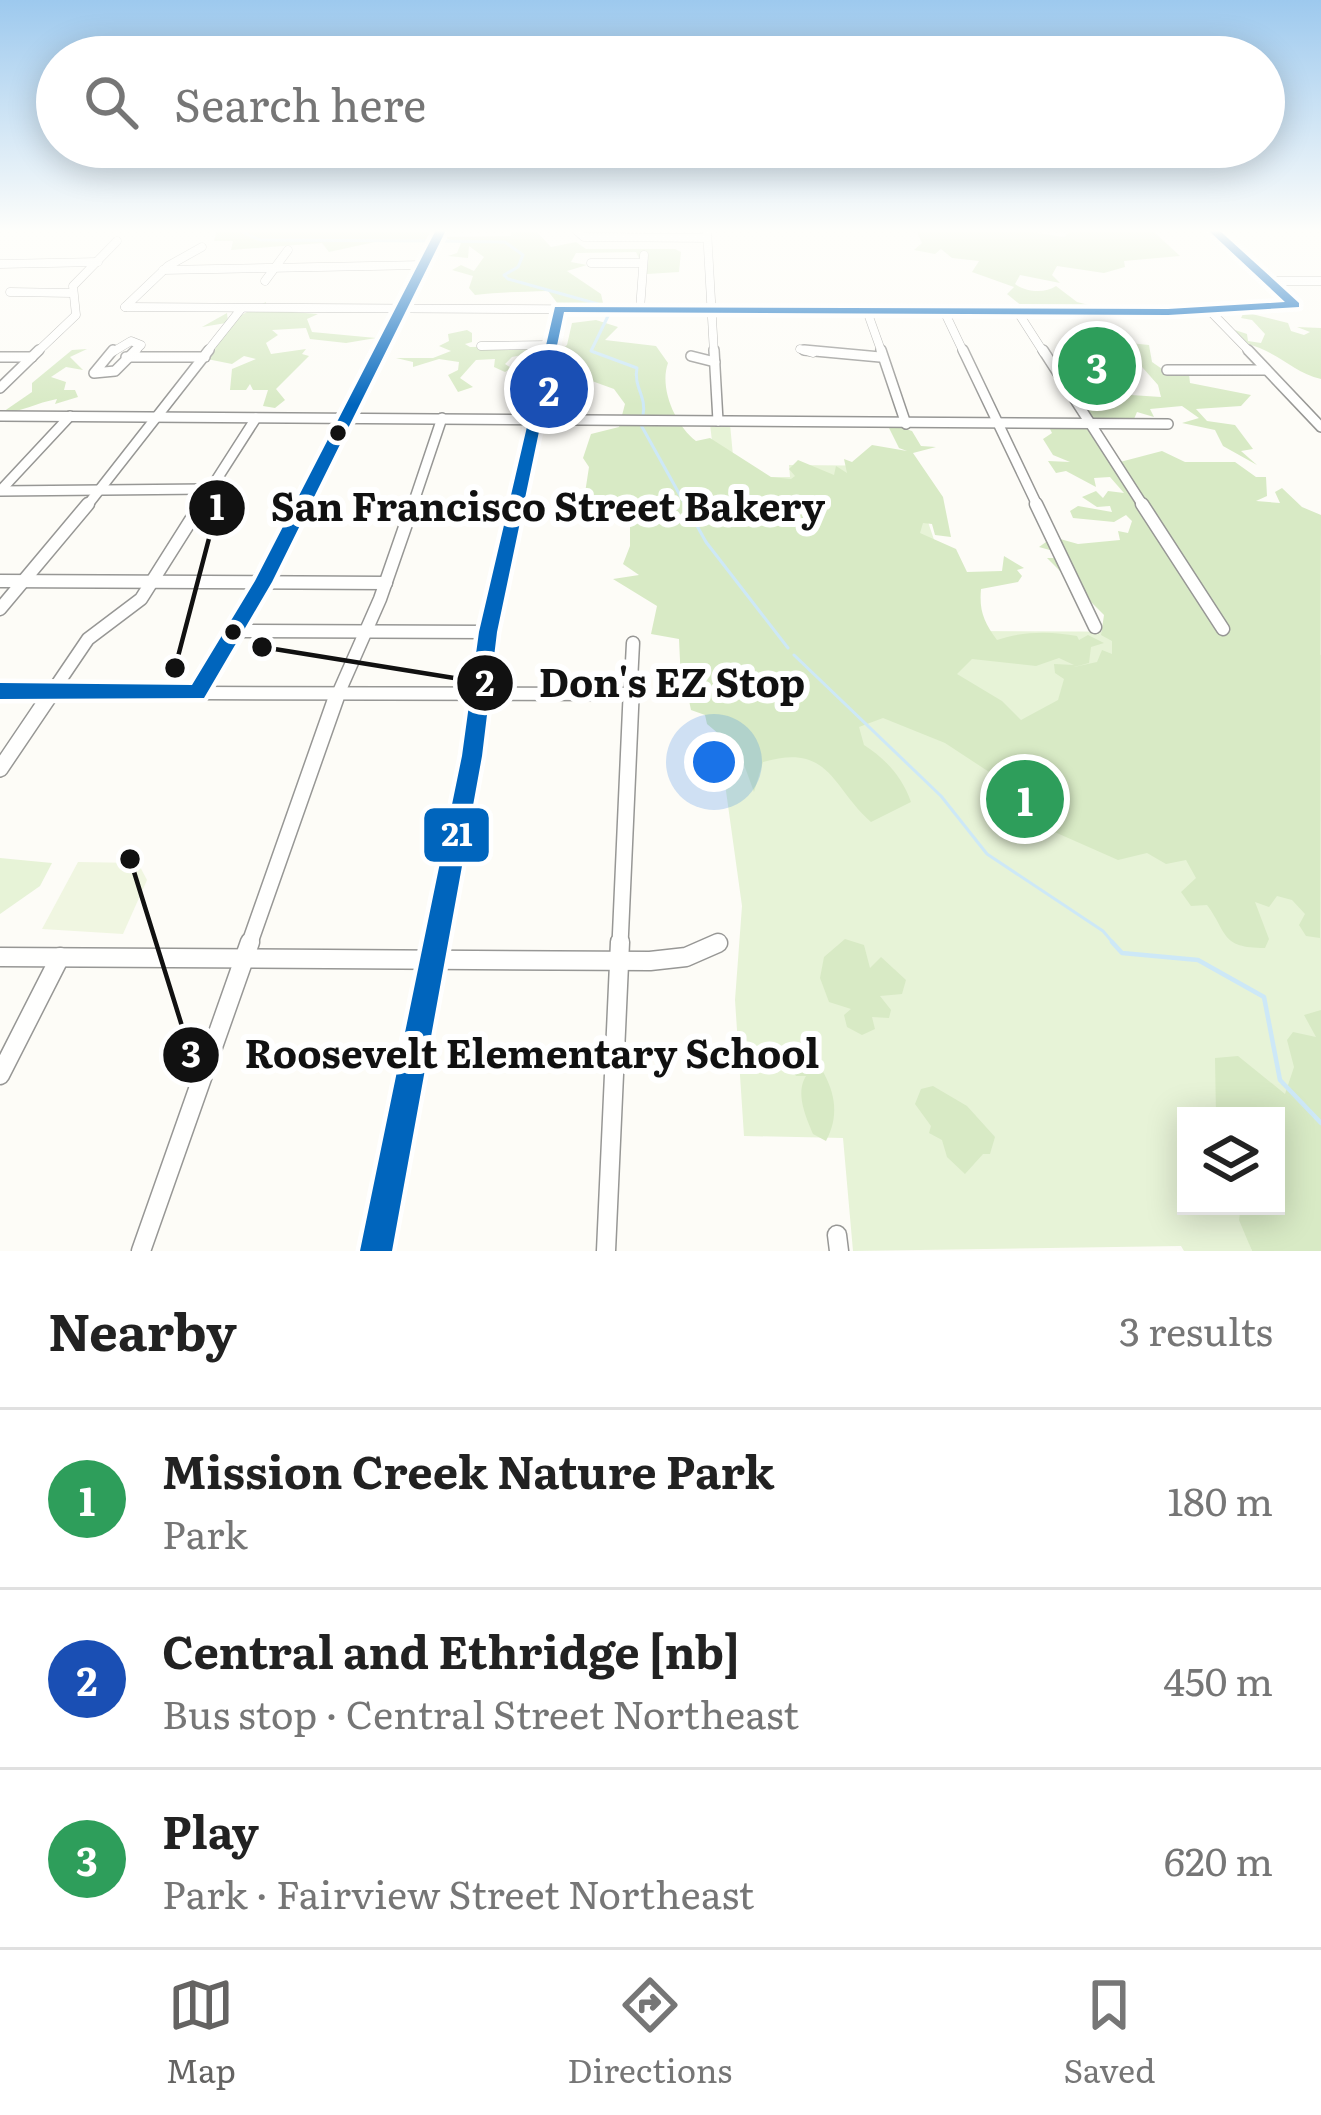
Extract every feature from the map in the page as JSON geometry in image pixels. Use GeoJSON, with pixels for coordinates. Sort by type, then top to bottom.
{"type":"FeatureCollection","features":[{"type":"Feature","properties":{"kind":"street"},"geometry":{"type":"LineString","coordinates":[[72,293],[76,288]]}},
{"type":"Feature","properties":{"kind":"street"},"geometry":{"type":"LineString","coordinates":[[144,288],[125,307],[1209,311],[1295,305],[1279,288]]}},
{"type":"Feature","properties":{"kind":"street"},"geometry":{"type":"LineString","coordinates":[[197,693],[263,582],[411,288]]}},
{"type":"Feature","properties":{"kind":"street"},"geometry":{"type":"LineString","coordinates":[[640,309],[642,288]]}},
{"type":"Feature","properties":{"kind":"street"},"geometry":{"type":"LineString","coordinates":[[711,288],[718,422]]}},
{"type":"Feature","properties":{"kind":"street"},"geometry":{"type":"LineString","coordinates":[[0,388],[76,315],[78,299],[72,293],[10,292]]}},
{"type":"Feature","properties":{"kind":"street"},"geometry":{"type":"LineString","coordinates":[[0,609],[160,417],[242,309]]}},
{"type":"Feature","properties":{"kind":"street"},"geometry":{"type":"LineString","coordinates":[[376,1251],[481,693],[488,632],[559,309]]}},
{"type":"Feature","properties":{"kind":"street"},"geometry":{"type":"LineString","coordinates":[[867,311],[906,424]]}},
{"type":"Feature","properties":{"kind":"street"},"geometry":{"type":"LineString","coordinates":[[944,311],[1095,627]]}},
{"type":"Feature","properties":{"kind":"street"},"geometry":{"type":"LineString","coordinates":[[1017,311],[1223,628]]}},
{"type":"Feature","properties":{"kind":"street"},"geometry":{"type":"LineString","coordinates":[[1209,311],[1321,427]]}},
{"type":"Feature","properties":{"kind":"street"},"geometry":{"type":"LineString","coordinates":[[139,342],[112,373],[94,374],[107,357],[122,344],[139,342]]}},
{"type":"Feature","properties":{"kind":"street"},"geometry":{"type":"LineString","coordinates":[[481,346],[551,346]]}},
{"type":"Feature","properties":{"kind":"street"},"geometry":{"type":"LineString","coordinates":[[800,349],[820,356],[880,357]]}},
{"type":"Feature","properties":{"kind":"street"},"geometry":{"type":"LineString","coordinates":[[691,356],[715,362]]}},
{"type":"Feature","properties":{"kind":"street"},"geometry":{"type":"LineString","coordinates":[[0,357],[32,357]]}},
{"type":"Feature","properties":{"kind":"street"},"geometry":{"type":"LineString","coordinates":[[107,357],[205,357]]}},
{"type":"Feature","properties":{"kind":"street"},"geometry":{"type":"LineString","coordinates":[[1167,370],[1265,370]]}},
{"type":"Feature","properties":{"kind":"street"},"geometry":{"type":"LineString","coordinates":[[0,416],[1168,424]]}},
{"type":"Feature","properties":{"kind":"street"},"geometry":{"type":"LineString","coordinates":[[0,491],[70,416]]}},
{"type":"Feature","properties":{"kind":"street"},"geometry":{"type":"LineString","coordinates":[[0,770],[88,639],[136,604],[256,418]]}},
{"type":"Feature","properties":{"kind":"street"},"geometry":{"type":"LineString","coordinates":[[141,1251],[337,694],[386,584],[442,418]]}},
{"type":"Feature","properties":{"kind":"street"},"geometry":{"type":"LineString","coordinates":[[0,491],[207,490]]}},
{"type":"Feature","properties":{"kind":"street"},"geometry":{"type":"LineString","coordinates":[[0,581],[386,584]]}},
{"type":"Feature","properties":{"kind":"street"},"geometry":{"type":"LineString","coordinates":[[235,631],[488,632]]}},
{"type":"Feature","properties":{"kind":"street"},"geometry":{"type":"LineString","coordinates":[[606,1251],[633,643]]}},
{"type":"Feature","properties":{"kind":"street"},"geometry":{"type":"LineString","coordinates":[[0,691],[628,694]]}},
{"type":"Feature","properties":{"kind":"street"},"geometry":{"type":"LineString","coordinates":[[0,957],[616,959],[686,956],[718,943]]}},
{"type":"Feature","properties":{"kind":"street"},"geometry":{"type":"LineString","coordinates":[[0,1075],[60,957]]}},
{"type":"Feature","properties":{"kind":"green space"},"geometry":{"type":"Polygon","coordinates":[[[469,288],[593,288],[603,303],[558,304],[548,291],[475,295],[469,288]]]}},
{"type":"Feature","properties":{"kind":"green space"},"geometry":{"type":"Polygon","coordinates":[[[1013,288],[1059,288],[1077,302],[1097,307],[1023,307],[1007,294],[1013,288]]]}},
{"type":"Feature","properties":{"kind":"green space"},"geometry":{"type":"Polygon","coordinates":[[[266,302],[266,310],[318,314],[307,319],[312,332],[376,338],[346,343],[310,339],[306,328],[272,330],[278,335],[266,343],[271,354],[306,349],[302,354],[309,356],[276,389],[285,400],[275,408],[263,406],[268,390],[253,390],[250,384],[246,390],[230,390],[232,369],[256,359],[244,356],[232,364],[202,358],[226,323],[202,327],[227,313],[228,322],[266,302]]]}},
{"type":"Feature","properties":{"kind":"green space"},"geometry":{"type":"Polygon","coordinates":[[[1244,312],[1288,323],[1291,331],[1304,335],[1310,332],[1297,327],[1321,328],[1321,379],[1244,343],[1235,330],[1247,334],[1248,341],[1261,343],[1265,334],[1252,320],[1241,318],[1244,312]]]}},
{"type":"Feature","properties":{"kind":"green space"},"geometry":{"type":"Polygon","coordinates":[[[596,320],[618,327],[605,340],[656,346],[668,363],[671,405],[688,434],[696,441],[710,438],[771,477],[791,479],[795,476],[789,469],[798,460],[834,475],[836,466],[847,473],[844,459],[852,462],[872,445],[907,451],[899,448],[889,428],[894,425],[912,431],[921,446],[936,447],[913,453],[943,497],[951,537],[935,535],[932,524],[923,523],[920,533],[956,549],[967,572],[1002,571],[1004,556],[1024,568],[1017,570],[1022,576],[1018,582],[981,589],[986,622],[997,640],[1048,633],[1079,640],[1088,635],[1104,643],[1091,647],[1089,663],[1074,667],[1097,662],[1102,650],[1112,654],[1112,641],[1101,635],[1104,615],[1047,558],[1056,558],[1057,552],[1039,547],[1053,537],[1078,544],[1120,540],[1118,531],[1128,533],[1132,521],[1126,515],[1114,522],[1073,518],[1070,511],[1078,506],[1112,512],[1110,506],[1097,507],[1082,497],[1096,491],[1103,498],[1108,491],[1124,493],[1110,477],[1094,478],[1096,487],[1066,471],[1056,473],[1048,461],[1070,462],[1053,455],[1043,439],[1052,433],[1049,427],[1078,423],[1100,430],[1120,462],[1162,451],[1185,462],[1235,462],[1256,477],[1266,477],[1267,496],[1256,501],[1280,503],[1275,492],[1282,488],[1302,507],[1321,515],[1320,938],[1306,936],[1299,925],[1305,914],[1292,900],[1277,896],[1269,907],[1255,902],[1269,939],[1265,948],[1232,942],[1207,905],[1191,906],[1181,892],[1196,878],[1186,860],[1166,864],[1147,853],[1118,860],[1041,826],[1022,810],[1015,789],[945,743],[883,718],[859,727],[864,745],[892,769],[911,802],[871,822],[828,772],[803,758],[763,762],[754,792],[739,751],[707,724],[705,715],[691,710],[687,691],[700,696],[708,692],[681,682],[679,639],[651,634],[657,606],[613,579],[639,575],[623,564],[630,546],[630,511],[585,493],[589,467],[583,458],[591,434],[619,427],[625,404],[614,389],[556,368],[555,355],[567,345],[572,323],[596,320]],[[1059,658],[1036,666],[972,659],[957,674],[1002,701],[1021,720],[1058,700],[1064,679],[1055,673],[1054,664],[1074,665],[1059,658]]]}},
{"type":"Feature","properties":{"kind":"green space"},"geometry":{"type":"Polygon","coordinates":[[[467,330],[472,342],[465,344],[470,347],[541,346],[542,351],[512,357],[505,364],[511,368],[505,372],[494,367],[495,359],[476,360],[460,378],[473,387],[458,392],[448,375],[458,370],[459,362],[439,359],[413,367],[413,362],[396,358],[433,358],[451,351],[439,346],[449,341],[448,334],[467,330]]]}},
{"type":"Feature","properties":{"kind":"green space"},"geometry":{"type":"Polygon","coordinates":[[[1120,342],[1149,345],[1152,362],[1165,371],[1189,374],[1190,383],[1251,395],[1241,406],[1196,409],[1207,421],[1235,425],[1253,449],[1241,451],[1257,465],[1223,446],[1215,430],[1182,423],[1199,418],[1182,406],[1150,409],[1154,417],[1137,412],[1134,419],[1096,419],[1081,410],[1080,401],[1117,404],[1116,394],[1161,397],[1158,385],[1120,342]]]}},
{"type":"Feature","properties":{"kind":"green space"},"geometry":{"type":"Polygon","coordinates":[[[87,349],[70,357],[83,370],[66,367],[51,377],[66,382],[64,390],[75,390],[78,397],[0,414],[32,392],[32,383],[72,350],[87,349]]]}},
{"type":"Feature","properties":{"kind":"green space"},"geometry":{"type":"Polygon","coordinates":[[[710,424],[730,424],[735,477],[790,477],[789,465],[909,466],[965,631],[1197,632],[1321,655],[1321,1087],[1285,1094],[1260,1107],[1177,1107],[1177,1215],[1281,1215],[1295,1239],[1249,1243],[1252,1251],[1184,1251],[1181,1246],[853,1251],[843,1138],[744,1136],[735,1000],[742,906],[720,748],[713,631],[734,630],[710,424]]]}},
{"type":"Feature","properties":{"kind":"green space"},"geometry":{"type":"Polygon","coordinates":[[[0,858],[52,863],[40,886],[0,914],[0,858]]]}},
{"type":"Feature","properties":{"kind":"green space"},"geometry":{"type":"Polygon","coordinates":[[[78,862],[138,863],[147,880],[123,934],[42,929],[78,862]]]}},
{"type":"Feature","properties":{"kind":"green space"},"geometry":{"type":"Polygon","coordinates":[[[845,939],[864,945],[870,968],[881,957],[906,980],[902,994],[880,996],[891,1010],[889,1018],[872,1017],[875,1029],[862,1035],[847,1027],[844,1015],[851,1009],[829,1002],[820,978],[824,957],[845,939]]]}},
{"type":"Feature","properties":{"kind":"green space"},"geometry":{"type":"Polygon","coordinates":[[[1321,1010],[1321,1251],[1252,1251],[1240,1215],[1285,1215],[1285,1107],[1216,1107],[1215,1058],[1238,1056],[1285,1094],[1294,1067],[1287,1040],[1293,1032],[1316,1037],[1304,1015],[1321,1010]]]}},
{"type":"Feature","properties":{"kind":"green space"},"geometry":{"type":"Polygon","coordinates":[[[805,1048],[816,1054],[816,1071],[822,1070],[833,1097],[833,1123],[826,1141],[813,1134],[805,1113],[801,1090],[806,1076],[796,1076],[790,1065],[796,1050],[805,1048]]]}},
{"type":"Feature","properties":{"kind":"green space"},"geometry":{"type":"Polygon","coordinates":[[[933,1086],[967,1106],[995,1137],[990,1154],[983,1154],[965,1174],[947,1157],[942,1140],[929,1133],[931,1126],[915,1104],[921,1089],[933,1086]]]}},
{"type":"Feature","properties":{"kind":"waterway"},"geometry":{"type":"LineString","coordinates":[[542,288],[598,304]]}},
{"type":"Feature","properties":{"kind":"waterway"},"geometry":{"type":"LineString","coordinates":[[609,314],[591,351],[637,368],[643,415]]}},
{"type":"Feature","properties":{"kind":"waterway"},"geometry":{"type":"LineString","coordinates":[[641,425],[706,542],[788,648]]}},
{"type":"Feature","properties":{"kind":"waterway"},"geometry":{"type":"LineString","coordinates":[[794,655],[941,796],[987,854],[1103,931],[1115,945]]}},
{"type":"Feature","properties":{"kind":"waterway"},"geometry":{"type":"LineString","coordinates":[[1112,942],[1122,953],[1198,960],[1264,997],[1280,1080],[1321,1123]]}},
{"type":"Feature","properties":{"kind":"transit line","name":"21"},"geometry":{"type":"LineString","coordinates":[[0,691],[197,693],[263,582],[411,288]]}},
{"type":"Feature","properties":{"kind":"transit line","name":"21"},"geometry":{"type":"LineString","coordinates":[[1277,288],[1295,305]]}},
{"type":"Feature","properties":{"kind":"transit line","name":"21"},"geometry":{"type":"LineString","coordinates":[[376,1251],[472,756],[488,632],[559,309],[1168,312],[1295,305]]}},
{"type":"Feature","properties":{"kind":"place","name":"Play"},"geometry":{"type":"Point","coordinates":[1097,366]}},
{"type":"Feature","properties":{"kind":"place","name":"Central and Ethridge [nb]"},"geometry":{"type":"Point","coordinates":[549,389]}},
{"type":"Feature","properties":{"kind":"place","name":"Don's EZ Stop"},"geometry":{"type":"Point","coordinates":[262,647]}},
{"type":"Feature","properties":{"kind":"place","name":"San Francisco Street Bakery"},"geometry":{"type":"Point","coordinates":[175,668]}},
{"type":"Feature","properties":{"kind":"place","name":"Mission Creek Nature Park"},"geometry":{"type":"Point","coordinates":[1025,799]}},
{"type":"Feature","properties":{"kind":"place","name":"Roosevelt Elementary School"},"geometry":{"type":"Point","coordinates":[130,859]}}]}
